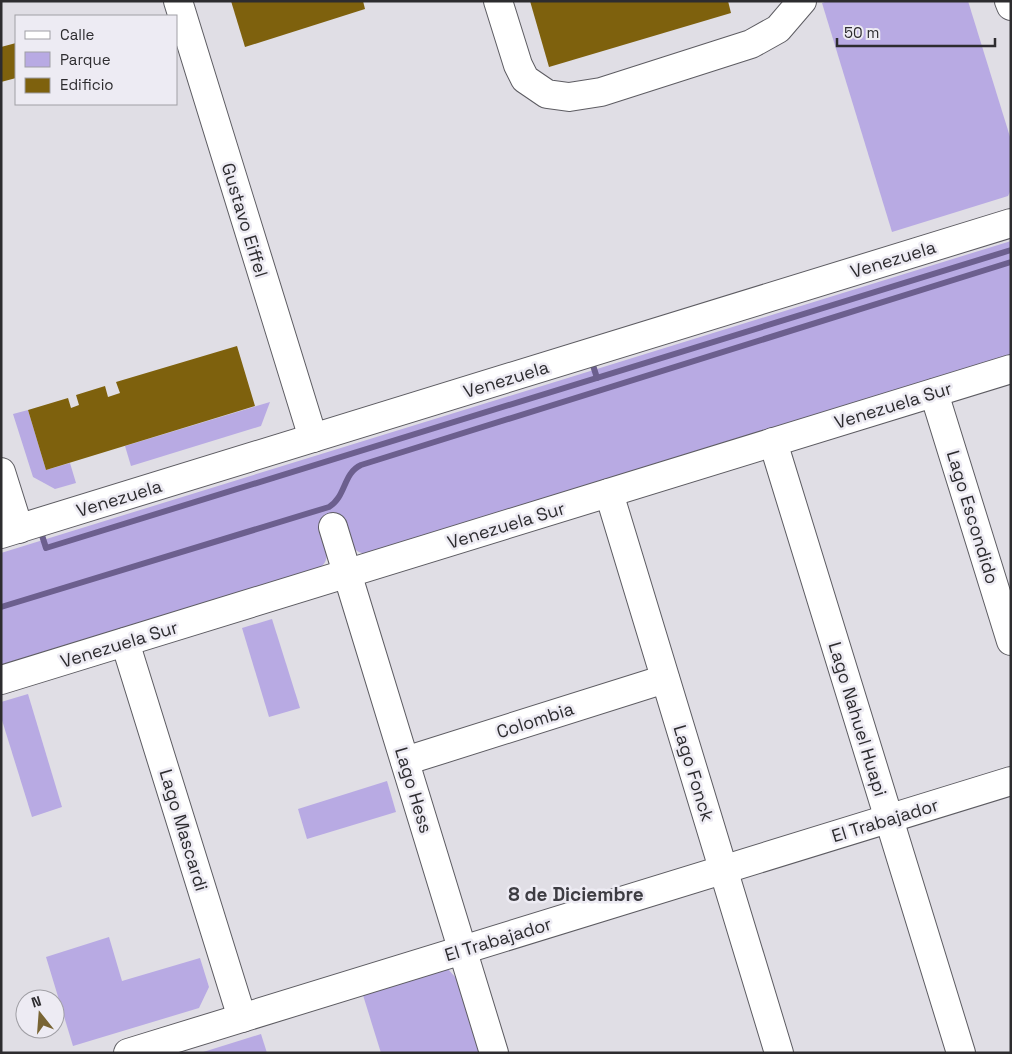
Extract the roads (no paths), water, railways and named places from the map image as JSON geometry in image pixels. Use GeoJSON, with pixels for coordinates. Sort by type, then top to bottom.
{"type":"FeatureCollection","features":[{"type":"Feature","properties":{"kind":"street","name":"Gustavo Eiffel"},"geometry":{"type":"LineString","coordinates":[[178,1],[313,438]]}},
{"type":"Feature","properties":{"kind":"street"},"geometry":{"type":"LineString","coordinates":[[498,1],[518,65],[525,79],[531,86],[547,94],[569,98],[601,92],[751,44],[778,29],[802,1]]}},
{"type":"Feature","properties":{"kind":"street"},"geometry":{"type":"LineString","coordinates":[[1009,1],[1011,6]]}},
{"type":"Feature","properties":{"kind":"street","name":"Venezuela"},"geometry":{"type":"LineString","coordinates":[[10,531],[1011,223]]}},
{"type":"Feature","properties":{"kind":"street","name":"Venezuela Sur"},"geometry":{"type":"LineString","coordinates":[[1,680],[1011,369]]}},
{"type":"Feature","properties":{"kind":"street","name":"Lago Escondido"},"geometry":{"type":"LineString","coordinates":[[934,393],[1001,575],[1011,641]]}},
{"type":"Feature","properties":{"kind":"street","name":"Lago Nahuel Huapi"},"geometry":{"type":"LineString","coordinates":[[772,442],[960,1053]]}},
{"type":"Feature","properties":{"kind":"street"},"geometry":{"type":"LineString","coordinates":[[1,472],[10,531]]}},
{"type":"Feature","properties":{"kind":"street","name":"Lago Fonck"},"geometry":{"type":"LineString","coordinates":[[609,493],[779,1053]]}},
{"type":"Feature","properties":{"kind":"street","name":"Lago Hess"},"geometry":{"type":"LineString","coordinates":[[333,527],[494,1053]]}},
{"type":"Feature","properties":{"kind":"street","name":"Lago Mascardi"},"geometry":{"type":"LineString","coordinates":[[125,642],[242,1018]]}},
{"type":"Feature","properties":{"kind":"street","name":"Colombia"},"geometry":{"type":"LineString","coordinates":[[405,761],[665,678]]}},
{"type":"Feature","properties":{"kind":"street","name":"El Trabajador"},"geometry":{"type":"LineString","coordinates":[[128,1053],[1011,781]]}},
{"type":"Feature","properties":{"kind":"waterway"},"geometry":{"type":"LineString","coordinates":[[40,529],[46,548],[1011,250]]}},
{"type":"Feature","properties":{"kind":"waterway"},"geometry":{"type":"LineString","coordinates":[[1,607],[329,507],[339,497],[347,479],[361,465],[1011,262]]}},
{"type":"Feature","properties":{"kind":"waterway"},"geometry":{"type":"LineString","coordinates":[[591,359],[597,378]]}},
{"type":"Feature","properties":{"kind":"district","name":"8 de Diciembre"},"geometry":{"type":"Point","coordinates":[576,894]}}]}
